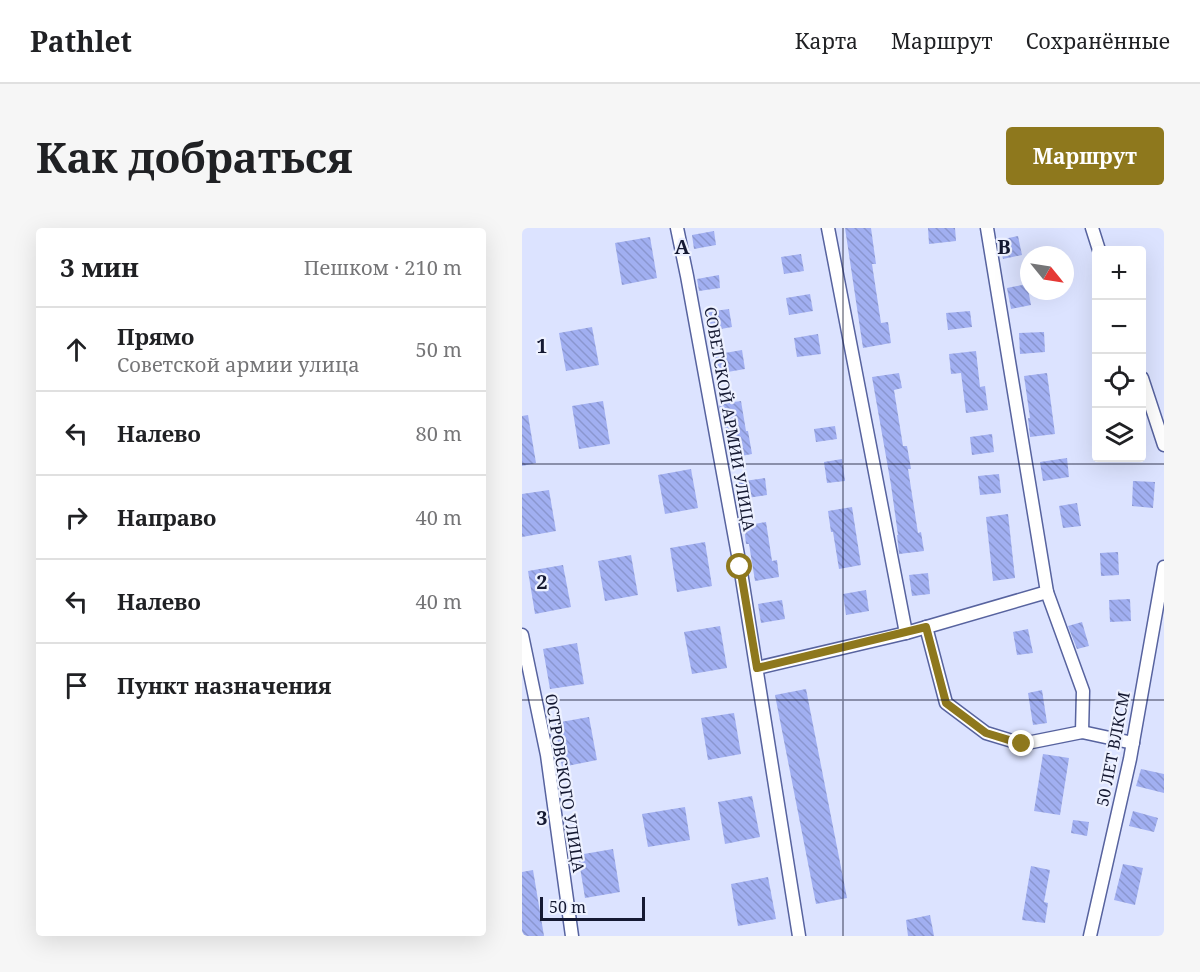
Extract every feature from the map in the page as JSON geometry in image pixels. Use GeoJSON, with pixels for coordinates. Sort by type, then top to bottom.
{"type":"FeatureCollection","features":[{"type":"Feature","properties":{"kind":"street","name":"СОВЕТСКОЙ АРМИИ УЛИЦА"},"geometry":{"type":"LineString","coordinates":[[677,228],[738,555],[799,936]]}},
{"type":"Feature","properties":{"kind":"street"},"geometry":{"type":"LineString","coordinates":[[828,228],[906,633]]}},
{"type":"Feature","properties":{"kind":"street"},"geometry":{"type":"LineString","coordinates":[[987,228],[1047,592],[1083,691],[1082,732]]}},
{"type":"Feature","properties":{"kind":"street"},"geometry":{"type":"LineString","coordinates":[[1092,228],[1098,246]]}},
{"type":"Feature","properties":{"kind":"street"},"geometry":{"type":"LineString","coordinates":[[1146,390],[1164,445]]}},
{"type":"Feature","properties":{"kind":"street","name":"50 ЛЕТ ВЛКСМ"},"geometry":{"type":"LineString","coordinates":[[1090,936],[1132,743],[1164,567]]}},
{"type":"Feature","properties":{"kind":"street"},"geometry":{"type":"LineString","coordinates":[[757,668],[906,633],[1047,592]]}},
{"type":"Feature","properties":{"kind":"street"},"geometry":{"type":"LineString","coordinates":[[926,627],[946,703],[986,733],[1022,744],[1082,732],[1132,743]]}},
{"type":"Feature","properties":{"kind":"street","name":"ОСТРОВСКОГО УЛИЦА"},"geometry":{"type":"LineString","coordinates":[[522,635],[547,755],[572,936]]}},
{"type":"Feature","properties":{"kind":"building"},"geometry":{"type":"Polygon","coordinates":[[[845,228],[871,228],[876,264],[872,264],[881,323],[888,322],[891,343],[863,348],[845,228]]]}},
{"type":"Feature","properties":{"kind":"building"},"geometry":{"type":"Polygon","coordinates":[[[928,228],[955,228],[956,241],[929,244],[928,228]]]}},
{"type":"Feature","properties":{"kind":"building"},"geometry":{"type":"Polygon","coordinates":[[[714,231],[716,245],[694,249],[692,235],[714,231]]]}},
{"type":"Feature","properties":{"kind":"building"},"geometry":{"type":"Polygon","coordinates":[[[1018,236],[1020,255],[1003,259],[999,240],[1018,236]]]}},
{"type":"Feature","properties":{"kind":"building"},"geometry":{"type":"Polygon","coordinates":[[[650,237],[657,278],[622,285],[615,243],[650,237]]]}},
{"type":"Feature","properties":{"kind":"building"},"geometry":{"type":"Polygon","coordinates":[[[801,254],[804,271],[784,274],[781,257],[801,254]]]}},
{"type":"Feature","properties":{"kind":"building"},"geometry":{"type":"Polygon","coordinates":[[[719,275],[720,288],[699,291],[697,279],[719,275]]]}},
{"type":"Feature","properties":{"kind":"building"},"geometry":{"type":"Polygon","coordinates":[[[1020,285],[1020,300],[1030,300],[1031,305],[1011,309],[1007,288],[1020,285]]]}},
{"type":"Feature","properties":{"kind":"building"},"geometry":{"type":"Polygon","coordinates":[[[810,294],[813,311],[789,315],[786,298],[810,294]]]}},
{"type":"Feature","properties":{"kind":"building"},"geometry":{"type":"Polygon","coordinates":[[[729,309],[732,327],[710,331],[707,312],[729,309]]]}},
{"type":"Feature","properties":{"kind":"building"},"geometry":{"type":"Polygon","coordinates":[[[970,311],[972,327],[948,330],[946,313],[970,311]]]}},
{"type":"Feature","properties":{"kind":"building"},"geometry":{"type":"Polygon","coordinates":[[[592,327],[599,365],[566,371],[559,333],[592,327]]]}},
{"type":"Feature","properties":{"kind":"building"},"geometry":{"type":"Polygon","coordinates":[[[1044,332],[1045,352],[1020,354],[1019,333],[1044,332]]]}},
{"type":"Feature","properties":{"kind":"building"},"geometry":{"type":"Polygon","coordinates":[[[818,334],[821,354],[797,357],[794,338],[818,334]]]}},
{"type":"Feature","properties":{"kind":"building"},"geometry":{"type":"Polygon","coordinates":[[[742,350],[745,369],[716,374],[713,355],[742,350]]]}},
{"type":"Feature","properties":{"kind":"building"},"geometry":{"type":"Polygon","coordinates":[[[976,351],[980,387],[985,386],[988,410],[966,413],[961,373],[951,374],[949,354],[976,351]]]}},
{"type":"Feature","properties":{"kind":"building"},"geometry":{"type":"Polygon","coordinates":[[[899,373],[902,388],[894,390],[903,446],[907,446],[911,469],[908,469],[918,533],[921,532],[924,551],[899,554],[891,485],[872,377],[899,373]]]}},
{"type":"Feature","properties":{"kind":"building"},"geometry":{"type":"Polygon","coordinates":[[[1047,373],[1055,434],[1030,437],[1028,418],[1030,418],[1024,376],[1047,373]]]}},
{"type":"Feature","properties":{"kind":"building"},"geometry":{"type":"Polygon","coordinates":[[[603,401],[610,444],[579,449],[572,406],[603,401]]]}},
{"type":"Feature","properties":{"kind":"building"},"geometry":{"type":"Polygon","coordinates":[[[741,401],[752,454],[730,458],[719,404],[741,401]]]}},
{"type":"Feature","properties":{"kind":"building"},"geometry":{"type":"Polygon","coordinates":[[[528,415],[536,463],[522,466],[522,416],[528,415]]]}},
{"type":"Feature","properties":{"kind":"building"},"geometry":{"type":"Polygon","coordinates":[[[835,426],[837,439],[816,442],[814,429],[835,426]]]}},
{"type":"Feature","properties":{"kind":"building"},"geometry":{"type":"Polygon","coordinates":[[[992,434],[994,452],[972,455],[970,437],[992,434]]]}},
{"type":"Feature","properties":{"kind":"building"},"geometry":{"type":"Polygon","coordinates":[[[1067,458],[1069,477],[1043,481],[1040,462],[1067,458]]]}},
{"type":"Feature","properties":{"kind":"building"},"geometry":{"type":"Polygon","coordinates":[[[842,459],[845,481],[827,483],[824,462],[842,459]]]}},
{"type":"Feature","properties":{"kind":"building"},"geometry":{"type":"Polygon","coordinates":[[[691,469],[698,508],[665,514],[658,475],[691,469]]]}},
{"type":"Feature","properties":{"kind":"building"},"geometry":{"type":"Polygon","coordinates":[[[999,474],[1001,493],[980,495],[978,476],[999,474]]]}},
{"type":"Feature","properties":{"kind":"building"},"geometry":{"type":"Polygon","coordinates":[[[765,478],[767,495],[740,499],[737,482],[765,478]]]}},
{"type":"Feature","properties":{"kind":"building"},"geometry":{"type":"Polygon","coordinates":[[[1133,481],[1155,482],[1153,508],[1132,506],[1133,481]]]}},
{"type":"Feature","properties":{"kind":"building"},"geometry":{"type":"Polygon","coordinates":[[[549,490],[556,531],[522,537],[522,494],[549,490]]]}},
{"type":"Feature","properties":{"kind":"building"},"geometry":{"type":"Polygon","coordinates":[[[1077,503],[1081,526],[1063,528],[1059,506],[1077,503]]]}},
{"type":"Feature","properties":{"kind":"building"},"geometry":{"type":"Polygon","coordinates":[[[852,507],[861,565],[839,569],[828,511],[852,507]]]}},
{"type":"Feature","properties":{"kind":"building"},"geometry":{"type":"Polygon","coordinates":[[[1008,514],[1015,578],[993,581],[986,517],[1008,514]]]}},
{"type":"Feature","properties":{"kind":"building"},"geometry":{"type":"Polygon","coordinates":[[[766,522],[772,561],[777,560],[779,577],[755,581],[744,526],[766,522]]]}},
{"type":"Feature","properties":{"kind":"building"},"geometry":{"type":"Polygon","coordinates":[[[705,542],[712,586],[677,592],[670,548],[705,542]]]}},
{"type":"Feature","properties":{"kind":"building"},"geometry":{"type":"Polygon","coordinates":[[[1118,552],[1119,575],[1101,576],[1100,553],[1118,552]]]}},
{"type":"Feature","properties":{"kind":"building"},"geometry":{"type":"Polygon","coordinates":[[[631,555],[638,595],[605,601],[598,561],[631,555]]]}},
{"type":"Feature","properties":{"kind":"building"},"geometry":{"type":"Polygon","coordinates":[[[563,565],[571,607],[535,614],[528,571],[563,565]]]}},
{"type":"Feature","properties":{"kind":"building"},"geometry":{"type":"Polygon","coordinates":[[[928,573],[930,594],[912,596],[909,575],[928,573]]]}},
{"type":"Feature","properties":{"kind":"building"},"geometry":{"type":"Polygon","coordinates":[[[866,590],[869,611],[846,615],[843,594],[866,590]]]}},
{"type":"Feature","properties":{"kind":"building"},"geometry":{"type":"Polygon","coordinates":[[[1130,599],[1131,621],[1110,622],[1109,600],[1130,599]]]}},
{"type":"Feature","properties":{"kind":"building"},"geometry":{"type":"Polygon","coordinates":[[[782,600],[785,619],[761,623],[758,604],[782,600]]]}},
{"type":"Feature","properties":{"kind":"building"},"geometry":{"type":"Polygon","coordinates":[[[1082,622],[1089,646],[1077,649],[1068,626],[1082,622]]]}},
{"type":"Feature","properties":{"kind":"building"},"geometry":{"type":"Polygon","coordinates":[[[720,626],[727,668],[692,674],[684,632],[720,626]]]}},
{"type":"Feature","properties":{"kind":"building"},"geometry":{"type":"Polygon","coordinates":[[[1028,629],[1033,653],[1017,655],[1013,632],[1028,629]]]}},
{"type":"Feature","properties":{"kind":"building"},"geometry":{"type":"Polygon","coordinates":[[[577,643],[584,684],[550,689],[543,649],[577,643]]]}},
{"type":"Feature","properties":{"kind":"building"},"geometry":{"type":"Polygon","coordinates":[[[806,689],[847,898],[816,904],[775,695],[806,689]]]}},
{"type":"Feature","properties":{"kind":"building"},"geometry":{"type":"Polygon","coordinates":[[[1042,690],[1047,723],[1033,725],[1028,693],[1042,690]]]}},
{"type":"Feature","properties":{"kind":"building"},"geometry":{"type":"Polygon","coordinates":[[[734,713],[741,754],[708,760],[701,718],[734,713]]]}},
{"type":"Feature","properties":{"kind":"building"},"geometry":{"type":"Polygon","coordinates":[[[589,717],[597,760],[562,767],[555,723],[589,717]]]}},
{"type":"Feature","properties":{"kind":"building"},"geometry":{"type":"Polygon","coordinates":[[[1043,754],[1069,758],[1060,815],[1034,811],[1043,754]]]}},
{"type":"Feature","properties":{"kind":"building"},"geometry":{"type":"Polygon","coordinates":[[[1141,769],[1164,774],[1164,793],[1136,786],[1141,769]]]}},
{"type":"Feature","properties":{"kind":"building"},"geometry":{"type":"Polygon","coordinates":[[[752,796],[760,837],[725,844],[718,802],[752,796]]]}},
{"type":"Feature","properties":{"kind":"building"},"geometry":{"type":"Polygon","coordinates":[[[685,807],[690,840],[648,847],[642,814],[685,807]]]}},
{"type":"Feature","properties":{"kind":"building"},"geometry":{"type":"Polygon","coordinates":[[[1133,811],[1158,818],[1154,832],[1129,826],[1133,811]]]}},
{"type":"Feature","properties":{"kind":"building"},"geometry":{"type":"Polygon","coordinates":[[[1073,820],[1089,822],[1087,836],[1071,833],[1073,820]]]}},
{"type":"Feature","properties":{"kind":"building"},"geometry":{"type":"Polygon","coordinates":[[[613,849],[620,892],[585,898],[578,855],[613,849]]]}},
{"type":"Feature","properties":{"kind":"building"},"geometry":{"type":"Polygon","coordinates":[[[1123,864],[1143,868],[1135,905],[1114,900],[1123,864]]]}},
{"type":"Feature","properties":{"kind":"building"},"geometry":{"type":"Polygon","coordinates":[[[1031,866],[1050,870],[1044,902],[1048,903],[1045,923],[1022,920],[1031,866]]]}},
{"type":"Feature","properties":{"kind":"building"},"geometry":{"type":"Polygon","coordinates":[[[533,870],[544,936],[522,936],[522,872],[533,870]]]}},
{"type":"Feature","properties":{"kind":"building"},"geometry":{"type":"Polygon","coordinates":[[[768,877],[776,919],[738,926],[731,884],[768,877]]]}},
{"type":"Feature","properties":{"kind":"building"},"geometry":{"type":"Polygon","coordinates":[[[930,915],[934,936],[908,936],[906,920],[930,915]]]}},
{"type":"Feature","properties":{"kind":"route"},"geometry":{"type":"LineString","coordinates":[[740,567],[757,668],[926,627],[946,703],[986,733],[1022,744]]}}]}
